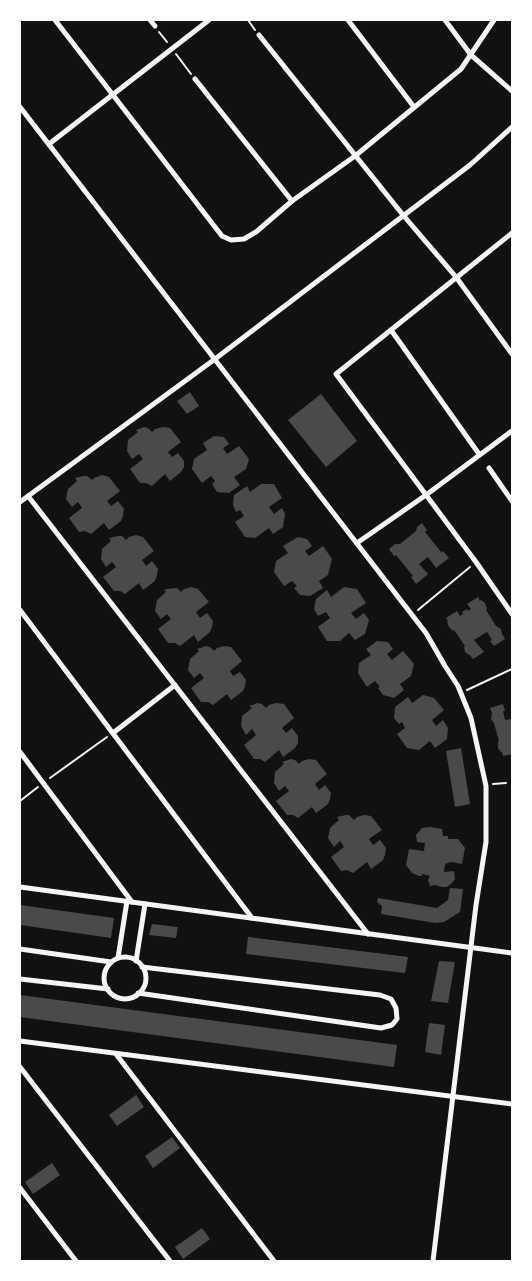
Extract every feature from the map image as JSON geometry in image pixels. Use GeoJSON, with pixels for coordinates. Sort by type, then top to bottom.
{"type":"FeatureCollection","features":[{"type":"Feature","properties":{"kind":"street"},"geometry":{"type":"LineString","coordinates":[[55,20],[222,236],[231,240],[244,238],[256,232],[292,201],[355,156],[462,69],[494,20]]}},
{"type":"Feature","properties":{"kind":"street"},"geometry":{"type":"LineString","coordinates":[[150,20],[155,26]]}},
{"type":"Feature","properties":{"kind":"street"},"geometry":{"type":"LineString","coordinates":[[49,144],[209,20]]}},
{"type":"Feature","properties":{"kind":"street"},"geometry":{"type":"LineString","coordinates":[[348,20],[414,107]]}},
{"type":"Feature","properties":{"kind":"street"},"geometry":{"type":"LineString","coordinates":[[445,20],[471,55],[512,92]]}},
{"type":"Feature","properties":{"kind":"street"},"geometry":{"type":"LineString","coordinates":[[259,35],[403,216],[456,278],[512,354]]}},
{"type":"Feature","properties":{"kind":"street"},"geometry":{"type":"LineString","coordinates":[[195,79],[292,201]]}},
{"type":"Feature","properties":{"kind":"street"},"geometry":{"type":"LineString","coordinates":[[20,107],[426,633],[461,692],[471,718],[486,786],[486,842],[470,948],[433,1261]]}},
{"type":"Feature","properties":{"kind":"street"},"geometry":{"type":"LineString","coordinates":[[20,502],[215,359],[470,165],[512,127]]}},
{"type":"Feature","properties":{"kind":"street"},"geometry":{"type":"LineString","coordinates":[[512,233],[336,374],[476,562],[512,614]]}},
{"type":"Feature","properties":{"kind":"street"},"geometry":{"type":"LineString","coordinates":[[391,330],[479,454]]}},
{"type":"Feature","properties":{"kind":"street"},"geometry":{"type":"LineString","coordinates":[[357,544],[512,430]]}},
{"type":"Feature","properties":{"kind":"street"},"geometry":{"type":"LineString","coordinates":[[489,468],[512,500]]}},
{"type":"Feature","properties":{"kind":"street"},"geometry":{"type":"LineString","coordinates":[[28,496],[368,934]]}},
{"type":"Feature","properties":{"kind":"street"},"geometry":{"type":"LineString","coordinates":[[20,610],[252,918]]}},
{"type":"Feature","properties":{"kind":"street"},"geometry":{"type":"LineString","coordinates":[[113,733],[175,685]]}},
{"type":"Feature","properties":{"kind":"street"},"geometry":{"type":"LineString","coordinates":[[20,752],[130,902],[118,958]]}},
{"type":"Feature","properties":{"kind":"street"},"geometry":{"type":"LineString","coordinates":[[20,887],[512,953]]}},
{"type":"Feature","properties":{"kind":"street"},"geometry":{"type":"LineString","coordinates":[[136,960],[145,904]]}},
{"type":"Feature","properties":{"kind":"street"},"geometry":{"type":"LineString","coordinates":[[20,949],[111,962]]}},
{"type":"Feature","properties":{"kind":"street"},"geometry":{"type":"LineString","coordinates":[[138,994],[145,984],[142,967],[136,960],[128,958],[118,958],[111,962],[104,978],[111,994],[122,998],[138,994],[381,1028],[392,1025],[397,1019],[396,1008],[391,999],[380,995],[142,967]]}},
{"type":"Feature","properties":{"kind":"street"},"geometry":{"type":"LineString","coordinates":[[20,980],[108,989]]}},
{"type":"Feature","properties":{"kind":"street"},"geometry":{"type":"LineString","coordinates":[[20,1041],[512,1104]]}},
{"type":"Feature","properties":{"kind":"street"},"geometry":{"type":"LineString","coordinates":[[116,1054],[274,1261]]}},
{"type":"Feature","properties":{"kind":"street"},"geometry":{"type":"LineString","coordinates":[[20,1067],[170,1261]]}},
{"type":"Feature","properties":{"kind":"street"},"geometry":{"type":"LineString","coordinates":[[20,1188],[76,1261]]}},
{"type":"Feature","properties":{"kind":"path"},"geometry":{"type":"LineString","coordinates":[[248,20],[259,35]]}},
{"type":"Feature","properties":{"kind":"path"},"geometry":{"type":"LineString","coordinates":[[155,26],[195,79]]}},
{"type":"Feature","properties":{"kind":"path"},"geometry":{"type":"LineString","coordinates":[[412,615],[476,562]]}},
{"type":"Feature","properties":{"kind":"path"},"geometry":{"type":"LineString","coordinates":[[461,692],[512,669]]}},
{"type":"Feature","properties":{"kind":"path"},"geometry":{"type":"LineString","coordinates":[[20,800],[113,733]]}},
{"type":"Feature","properties":{"kind":"path"},"geometry":{"type":"LineString","coordinates":[[486,786],[506,783]]}},
{"type":"Feature","properties":{"kind":"building"},"geometry":{"type":"Polygon","coordinates":[[[190,392],[199,406],[187,414],[177,401],[190,392]]]}},
{"type":"Feature","properties":{"kind":"building"},"geometry":{"type":"Polygon","coordinates":[[[321,394],[357,441],[326,467],[288,420],[321,394]]]}},
{"type":"Feature","properties":{"kind":"building"},"geometry":{"type":"Polygon","coordinates":[[[144,427],[152,432],[163,427],[170,428],[181,442],[168,452],[172,457],[178,453],[184,461],[184,467],[181,472],[170,481],[165,474],[152,486],[140,483],[130,469],[143,459],[139,454],[132,459],[127,451],[128,440],[138,432],[136,430],[144,427]]]}},
{"type":"Feature","properties":{"kind":"building"},"geometry":{"type":"Polygon","coordinates":[[[214,436],[224,437],[229,444],[223,448],[227,454],[239,446],[249,459],[246,469],[234,477],[240,485],[229,493],[217,492],[212,484],[215,481],[211,476],[202,483],[192,469],[194,459],[207,450],[203,443],[214,436]]]}},
{"type":"Feature","properties":{"kind":"building"},"geometry":{"type":"Polygon","coordinates":[[[102,475],[109,477],[120,491],[107,501],[111,506],[118,501],[124,509],[121,521],[109,530],[104,523],[91,534],[85,531],[79,532],[69,518],[82,508],[78,502],[72,507],[66,499],[68,489],[77,481],[75,478],[87,476],[92,480],[102,475]]]}},
{"type":"Feature","properties":{"kind":"building"},"geometry":{"type":"Polygon","coordinates":[[[261,484],[274,484],[282,498],[269,507],[274,514],[282,508],[285,514],[283,527],[273,534],[269,528],[255,538],[245,537],[235,522],[244,516],[240,510],[236,512],[233,505],[234,495],[247,486],[250,492],[261,484]]]}},
{"type":"Feature","properties":{"kind":"building"},"geometry":{"type":"Polygon","coordinates":[[[422,523],[427,530],[425,532],[442,553],[443,551],[449,558],[436,568],[428,557],[419,564],[428,574],[416,584],[411,577],[413,576],[389,549],[395,544],[400,544],[416,531],[417,527],[422,523]]]}},
{"type":"Feature","properties":{"kind":"building"},"geometry":{"type":"Polygon","coordinates":[[[136,535],[143,537],[154,551],[142,560],[146,566],[152,561],[158,569],[155,581],[143,590],[139,583],[125,594],[120,591],[114,591],[103,577],[116,567],[112,562],[106,567],[101,559],[102,549],[111,541],[109,538],[122,536],[126,540],[136,535]]]}},
{"type":"Feature","properties":{"kind":"building"},"geometry":{"type":"Polygon","coordinates":[[[298,537],[307,539],[312,546],[305,551],[309,556],[323,546],[332,559],[328,575],[319,581],[323,588],[310,596],[300,595],[294,588],[297,586],[292,581],[284,586],[274,572],[276,561],[288,553],[283,546],[298,537]]]}},
{"type":"Feature","properties":{"kind":"building"},"geometry":{"type":"Polygon","coordinates":[[[191,587],[198,589],[209,602],[196,612],[200,618],[207,613],[213,621],[210,632],[198,642],[194,635],[180,646],[175,643],[168,643],[158,629],[171,619],[167,614],[161,619],[155,611],[157,600],[166,592],[164,590],[177,588],[181,592],[191,587]]]}},
{"type":"Feature","properties":{"kind":"building"},"geometry":{"type":"Polygon","coordinates":[[[344,587],[357,589],[366,603],[351,613],[356,619],[364,613],[369,620],[365,634],[355,640],[349,633],[340,641],[327,641],[318,627],[330,618],[326,612],[318,616],[314,609],[316,599],[327,590],[331,597],[344,587]]]}},
{"type":"Feature","properties":{"kind":"building"},"geometry":{"type":"Polygon","coordinates":[[[478,597],[480,601],[485,603],[486,610],[496,626],[501,629],[505,639],[494,646],[487,632],[474,640],[484,652],[473,659],[465,652],[465,646],[454,630],[449,627],[446,618],[457,611],[460,616],[463,614],[462,612],[467,609],[468,611],[471,609],[467,604],[478,597]]]}},
{"type":"Feature","properties":{"kind":"building"},"geometry":{"type":"Polygon","coordinates":[[[377,641],[388,642],[393,649],[387,654],[392,660],[403,651],[414,664],[411,676],[400,684],[404,690],[394,698],[383,695],[375,681],[367,687],[358,673],[359,663],[371,655],[366,649],[377,641]]]}},
{"type":"Feature","properties":{"kind":"building"},"geometry":{"type":"Polygon","coordinates":[[[206,646],[214,651],[224,646],[231,647],[242,661],[230,671],[233,676],[240,672],[246,680],[245,686],[243,691],[231,700],[227,694],[213,705],[208,702],[201,702],[191,688],[204,678],[200,673],[194,678],[188,670],[190,659],[199,651],[197,649],[206,646]]]}},
{"type":"Feature","properties":{"kind":"building"},"geometry":{"type":"Polygon","coordinates":[[[423,695],[434,698],[444,710],[432,720],[436,726],[443,720],[448,728],[447,739],[435,748],[430,741],[419,750],[407,748],[397,734],[405,728],[402,722],[399,724],[394,718],[395,707],[408,697],[412,703],[423,695]]]}},
{"type":"Feature","properties":{"kind":"building"},"geometry":{"type":"Polygon","coordinates":[[[258,703],[266,708],[276,703],[284,704],[294,718],[282,728],[286,733],[292,728],[298,736],[298,743],[295,748],[283,757],[279,750],[265,762],[260,759],[254,759],[244,745],[256,735],[252,729],[246,735],[241,726],[242,716],[252,708],[249,706],[258,703]]]}},
{"type":"Feature","properties":{"kind":"building"},"geometry":{"type":"Polygon","coordinates":[[[503,704],[505,720],[512,719],[512,754],[503,756],[498,748],[499,741],[491,719],[492,713],[490,708],[503,704]]]}},
{"type":"Feature","properties":{"kind":"building"},"geometry":{"type":"Polygon","coordinates":[[[461,748],[470,804],[455,807],[446,751],[461,748]]]}},
{"type":"Feature","properties":{"kind":"building"},"geometry":{"type":"Polygon","coordinates":[[[291,759],[299,764],[309,759],[316,760],[327,774],[315,784],[319,790],[325,785],[331,793],[330,799],[328,804],[316,813],[312,807],[298,818],[293,815],[287,815],[276,801],[289,791],[285,786],[279,791],[274,783],[275,772],[284,764],[282,762],[291,759]]]}},
{"type":"Feature","properties":{"kind":"building"},"geometry":{"type":"Polygon","coordinates":[[[349,815],[354,820],[364,815],[371,816],[382,830],[369,839],[373,845],[380,840],[386,848],[383,860],[371,869],[367,862],[353,873],[347,870],[341,871],[331,857],[344,847],[340,841],[334,847],[328,838],[330,828],[339,820],[337,817],[349,815]]]}},
{"type":"Feature","properties":{"kind":"building"},"geometry":{"type":"Polygon","coordinates":[[[422,828],[442,829],[443,836],[448,836],[448,839],[458,839],[465,848],[462,864],[451,862],[445,864],[444,872],[454,871],[455,879],[447,887],[430,886],[428,880],[430,876],[422,874],[422,876],[419,876],[412,873],[406,865],[409,849],[424,851],[425,843],[417,842],[416,835],[422,828]]]}},
{"type":"Feature","properties":{"kind":"building"},"geometry":{"type":"Polygon","coordinates":[[[450,888],[463,889],[460,912],[444,922],[435,923],[381,914],[382,906],[377,902],[378,898],[437,908],[448,900],[450,888]]]}},
{"type":"Feature","properties":{"kind":"building"},"geometry":{"type":"Polygon","coordinates":[[[20,905],[114,918],[111,938],[20,925],[20,905]]]}},
{"type":"Feature","properties":{"kind":"building"},"geometry":{"type":"Polygon","coordinates":[[[152,924],[178,927],[176,938],[149,935],[152,924]]]}},
{"type":"Feature","properties":{"kind":"building"},"geometry":{"type":"Polygon","coordinates":[[[248,937],[408,957],[405,973],[246,954],[248,937]]]}},
{"type":"Feature","properties":{"kind":"building"},"geometry":{"type":"Polygon","coordinates":[[[439,961],[455,962],[448,1003],[431,1001],[439,961]]]}},
{"type":"Feature","properties":{"kind":"building"},"geometry":{"type":"Polygon","coordinates":[[[20,995],[397,1045],[394,1067],[20,1017],[20,995]]]}},
{"type":"Feature","properties":{"kind":"building"},"geometry":{"type":"Polygon","coordinates":[[[429,1023],[445,1025],[441,1055],[425,1052],[429,1023]]]}},
{"type":"Feature","properties":{"kind":"building"},"geometry":{"type":"Polygon","coordinates":[[[136,1095],[144,1107],[117,1126],[109,1115],[136,1095]]]}},
{"type":"Feature","properties":{"kind":"building"},"geometry":{"type":"Polygon","coordinates":[[[172,1137],[180,1148],[153,1168],[145,1156],[172,1137]]]}},
{"type":"Feature","properties":{"kind":"building"},"geometry":{"type":"Polygon","coordinates":[[[52,1163],[60,1175],[33,1194],[25,1182],[52,1163]]]}},
{"type":"Feature","properties":{"kind":"building"},"geometry":{"type":"Polygon","coordinates":[[[202,1228],[210,1239],[183,1259],[175,1247],[202,1228]]]}}]}
